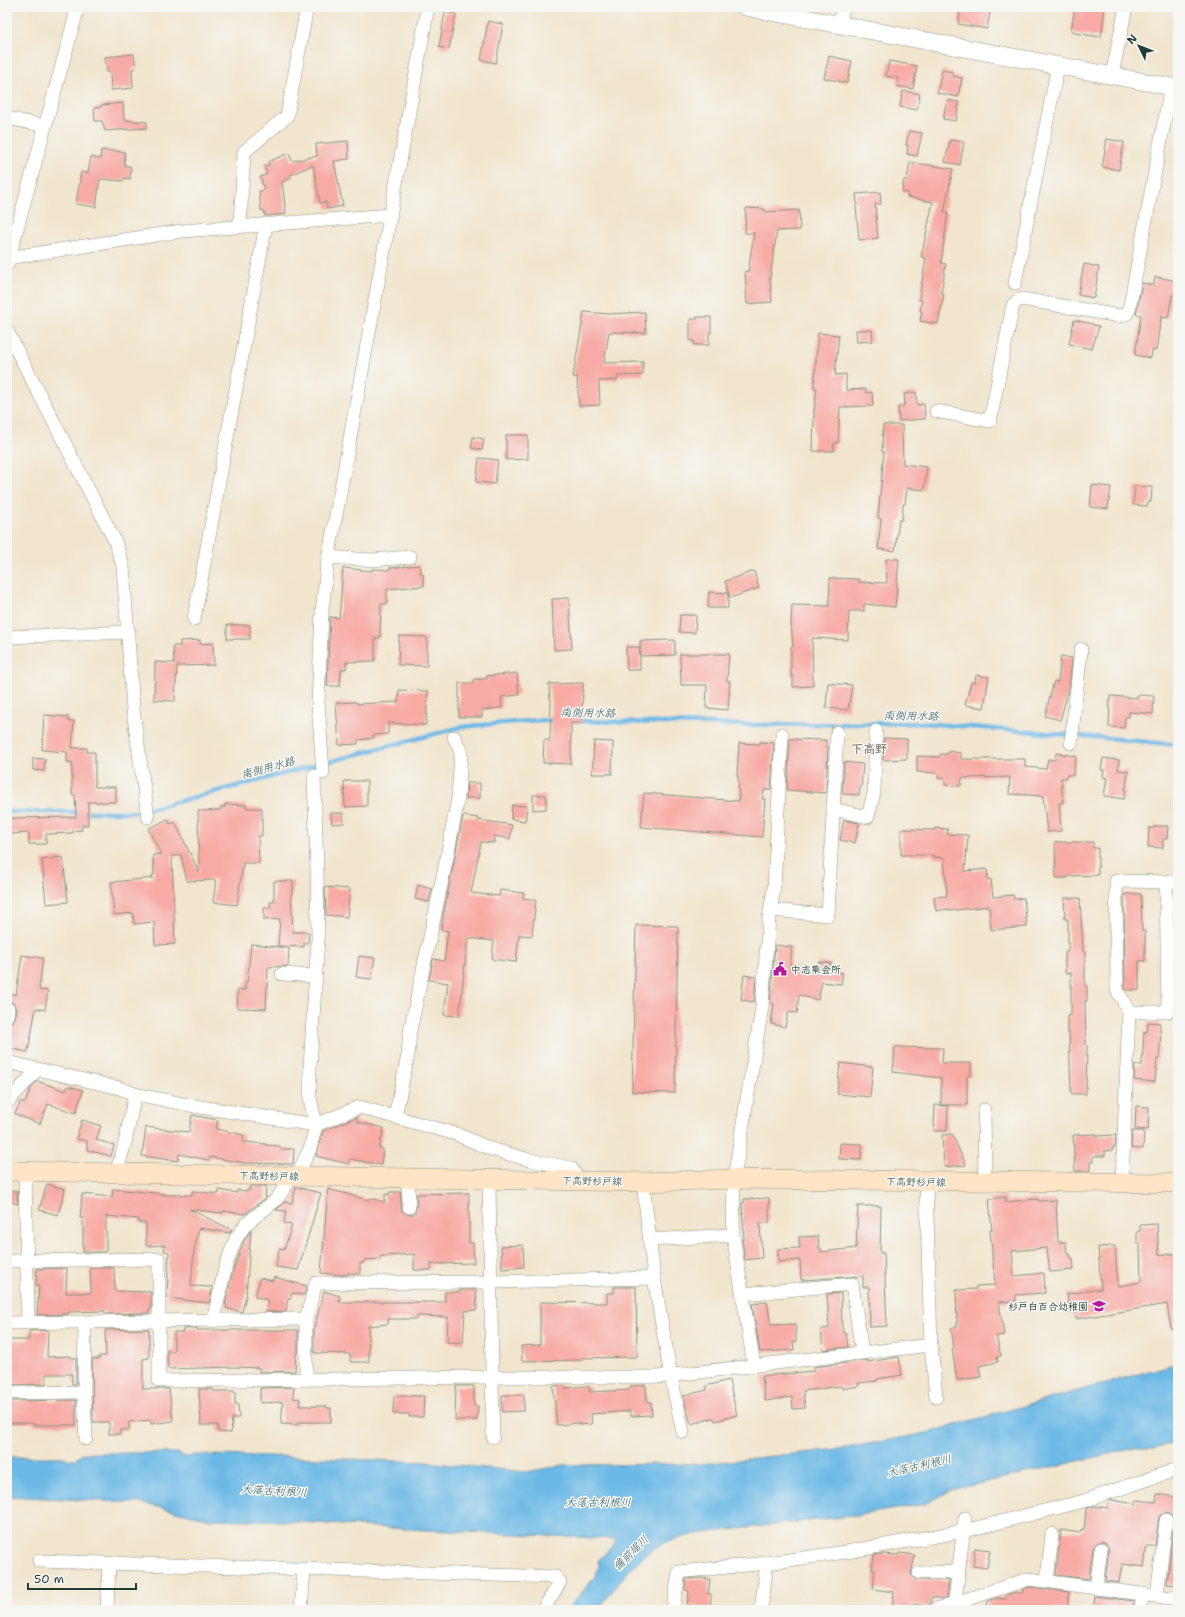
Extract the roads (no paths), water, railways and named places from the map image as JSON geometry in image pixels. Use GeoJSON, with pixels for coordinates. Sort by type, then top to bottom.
{"type":"FeatureCollection","features":[{"type":"Feature","properties":{"kind":"main road","name":"下高野杉戸線"},"geometry":{"type":"LineString","coordinates":[[16,1171],[643,1182],[734,1179],[926,1182],[1178,1183]]}},
{"type":"Feature","properties":{"kind":"street"},"geometry":{"type":"LineString","coordinates":[[78,7],[8,260],[182,231],[391,215]]}},
{"type":"Feature","properties":{"kind":"street"},"geometry":{"type":"LineString","coordinates":[[240,226],[244,152],[287,116],[307,7]]}},
{"type":"Feature","properties":{"kind":"street"},"geometry":{"type":"LineString","coordinates":[[213,1321],[226,1265],[236,1238],[246,1224],[276,1200],[294,1177],[310,1149],[316,1125],[310,1098],[310,1075],[318,938],[318,702],[322,612],[328,558],[428,7]]}},
{"type":"Feature","properties":{"kind":"street"},"geometry":{"type":"LineString","coordinates":[[745,7],[1175,87],[1129,310],[1126,314],[1119,316],[1022,299],[1016,301],[1013,305],[990,421],[936,411]]}},
{"type":"Feature","properties":{"kind":"street"},"geometry":{"type":"LineString","coordinates":[[840,24],[843,7]]}},
{"type":"Feature","properties":{"kind":"street"},"geometry":{"type":"LineString","coordinates":[[1112,75],[1126,7]]}},
{"type":"Feature","properties":{"kind":"street"},"geometry":{"type":"LineString","coordinates":[[1015,283],[1058,65]]}},
{"type":"Feature","properties":{"kind":"street"},"geometry":{"type":"LineString","coordinates":[[7,118],[45,126]]}},
{"type":"Feature","properties":{"kind":"street"},"geometry":{"type":"LineString","coordinates":[[194,619],[266,224]]}},
{"type":"Feature","properties":{"kind":"street"},"geometry":{"type":"LineString","coordinates":[[7,331],[114,541],[123,566],[129,632],[133,710],[148,817]]}},
{"type":"Feature","properties":{"kind":"street"},"geometry":{"type":"LineString","coordinates":[[328,558],[372,560],[410,557]]}},
{"type":"Feature","properties":{"kind":"street"},"geometry":{"type":"LineString","coordinates":[[7,638],[129,632]]}},
{"type":"Feature","properties":{"kind":"street"},"geometry":{"type":"LineString","coordinates":[[1071,743],[1081,649]]}},
{"type":"Feature","properties":{"kind":"street"},"geometry":{"type":"LineString","coordinates":[[833,809],[868,817],[874,793],[876,731]]}},
{"type":"Feature","properties":{"kind":"street"},"geometry":{"type":"LineString","coordinates":[[771,910],[828,915],[837,732]]}},
{"type":"Feature","properties":{"kind":"street"},"geometry":{"type":"LineString","coordinates":[[754,1366],[733,1235],[734,1179],[762,1007],[774,888],[782,734]]}},
{"type":"Feature","properties":{"kind":"street"},"geometry":{"type":"LineString","coordinates":[[396,1117],[408,1055],[410,1031],[458,798],[461,752],[454,736]]}},
{"type":"Feature","properties":{"kind":"street"},"geometry":{"type":"LineString","coordinates":[[1122,1183],[1129,1012],[1117,990],[1116,881],[1172,882],[1168,1012],[1129,1012]]}},
{"type":"Feature","properties":{"kind":"street"},"geometry":{"type":"LineString","coordinates":[[282,974],[315,976]]}},
{"type":"Feature","properties":{"kind":"street"},"geometry":{"type":"LineString","coordinates":[[7,1062],[119,1088],[135,1094],[194,1106],[316,1125],[359,1107],[456,1134],[491,1149],[530,1160],[571,1168],[579,1180]]}},
{"type":"Feature","properties":{"kind":"street"},"geometry":{"type":"LineString","coordinates":[[7,1103],[37,1070]]}},
{"type":"Feature","properties":{"kind":"street"},"geometry":{"type":"LineString","coordinates":[[116,1173],[125,1143],[135,1094]]}},
{"type":"Feature","properties":{"kind":"street"},"geometry":{"type":"LineString","coordinates":[[984,1110],[985,1182]]}},
{"type":"Feature","properties":{"kind":"street"},"geometry":{"type":"LineString","coordinates":[[16,1171],[26,1261],[28,1323]]}},
{"type":"Feature","properties":{"kind":"street"},"geometry":{"type":"LineString","coordinates":[[408,1178],[409,1207]]}},
{"type":"Feature","properties":{"kind":"street"},"geometry":{"type":"LineString","coordinates":[[489,1179],[493,1436]]}},
{"type":"Feature","properties":{"kind":"street"},"geometry":{"type":"LineString","coordinates":[[643,1182],[654,1278],[671,1377],[683,1432]]}},
{"type":"Feature","properties":{"kind":"street"},"geometry":{"type":"LineString","coordinates":[[926,1182],[931,1345],[936,1397]]}},
{"type":"Feature","properties":{"kind":"street"},"geometry":{"type":"LineString","coordinates":[[649,1240],[733,1235]]}},
{"type":"Feature","properties":{"kind":"street"},"geometry":{"type":"LineString","coordinates":[[7,1261],[159,1259],[159,1381],[492,1377],[671,1377],[931,1345]]}},
{"type":"Feature","properties":{"kind":"street"},"geometry":{"type":"LineString","coordinates":[[306,1379],[306,1319],[316,1283],[491,1282],[654,1278]]}},
{"type":"Feature","properties":{"kind":"street"},"geometry":{"type":"LineString","coordinates":[[743,1294],[852,1284],[862,1353]]}},
{"type":"Feature","properties":{"kind":"street"},"geometry":{"type":"LineString","coordinates":[[7,1323],[306,1319]]}},
{"type":"Feature","properties":{"kind":"street"},"geometry":{"type":"LineString","coordinates":[[85,1323],[84,1392],[86,1439]]}},
{"type":"Feature","properties":{"kind":"street"},"geometry":{"type":"LineString","coordinates":[[7,1393],[84,1392]]}},
{"type":"Feature","properties":{"kind":"street"},"geometry":{"type":"LineString","coordinates":[[673,1610],[679,1572],[767,1563],[846,1552],[964,1531],[1084,1501],[1178,1469]]}},
{"type":"Feature","properties":{"kind":"street"},"geometry":{"type":"LineString","coordinates":[[954,1606],[965,1518]]}},
{"type":"Feature","properties":{"kind":"street"},"geometry":{"type":"LineString","coordinates":[[1157,1596],[1166,1520]]}},
{"type":"Feature","properties":{"kind":"street"},"geometry":{"type":"LineString","coordinates":[[1046,1581],[1052,1534]]}},
{"type":"Feature","properties":{"kind":"street"},"geometry":{"type":"LineString","coordinates":[[1096,1588],[1101,1549]]}},
{"type":"Feature","properties":{"kind":"street"},"geometry":{"type":"LineString","coordinates":[[39,1561],[556,1577],[560,1582],[543,1610]]}},
{"type":"Feature","properties":{"kind":"street"},"geometry":{"type":"LineString","coordinates":[[761,1610],[767,1563]]}},
{"type":"Feature","properties":{"kind":"street"},"geometry":{"type":"LineString","coordinates":[[107,1610],[109,1564]]}},
{"type":"Feature","properties":{"kind":"street"},"geometry":{"type":"LineString","coordinates":[[301,1610],[304,1570]]}},
{"type":"Feature","properties":{"kind":"street"},"geometry":{"type":"LineString","coordinates":[[919,1573],[959,1572]]}},
{"type":"Feature","properties":{"kind":"street"},"geometry":{"type":"LineString","coordinates":[[934,1610],[954,1606],[1029,1579],[1178,1599]]}},
{"type":"Feature","properties":{"kind":"street"},"geometry":{"type":"LineString","coordinates":[[1140,1610],[1143,1594]]}},
{"type":"Feature","properties":{"kind":"water"},"geometry":{"type":"Polygon","coordinates":[[[1178,1363],[1178,1441],[1155,1448],[1135,1448],[951,1490],[926,1504],[859,1515],[702,1533],[675,1539],[651,1550],[634,1565],[598,1610],[567,1610],[593,1580],[599,1568],[598,1561],[615,1543],[616,1539],[406,1529],[284,1521],[211,1519],[140,1503],[7,1496],[7,1457],[64,1457],[72,1460],[84,1453],[178,1453],[187,1457],[194,1455],[271,1456],[425,1462],[526,1472],[564,1465],[702,1464],[846,1448],[927,1433],[1178,1363]]]}},
{"type":"Feature","properties":{"kind":"waterway","name":"南側用水路"},"geometry":{"type":"LineString","coordinates":[[7,812],[138,812],[461,727],[537,720],[556,721]]}},
{"type":"Feature","properties":{"kind":"waterway","name":"南側用水路"},"geometry":{"type":"LineString","coordinates":[[577,721],[753,725],[923,723],[1178,745]]}},
{"type":"Feature","properties":{"kind":"place","name":"中志集会所"},"geometry":{"type":"Point","coordinates":[780,969]}},
{"type":"Feature","properties":{"kind":"place","name":"杉戸白百合幼稚園"},"geometry":{"type":"Point","coordinates":[1099,1306]}},
{"type":"Feature","properties":{"kind":"district","name":"下高野"},"geometry":{"type":"Point","coordinates":[869,749]}},
{"type":"Feature","properties":{"kind":"water label","name":"大落古利根川"},"geometry":{"type":"Point","coordinates":[919,1466]}},
{"type":"Feature","properties":{"kind":"water label","name":"大落古利根川"},"geometry":{"type":"Point","coordinates":[274,1491]}},
{"type":"Feature","properties":{"kind":"water label","name":"大落古利根川"},"geometry":{"type":"Point","coordinates":[598,1502]}},
{"type":"Feature","properties":{"kind":"water label","name":"備前堀川"},"geometry":{"type":"Point","coordinates":[631,1553]}}]}
